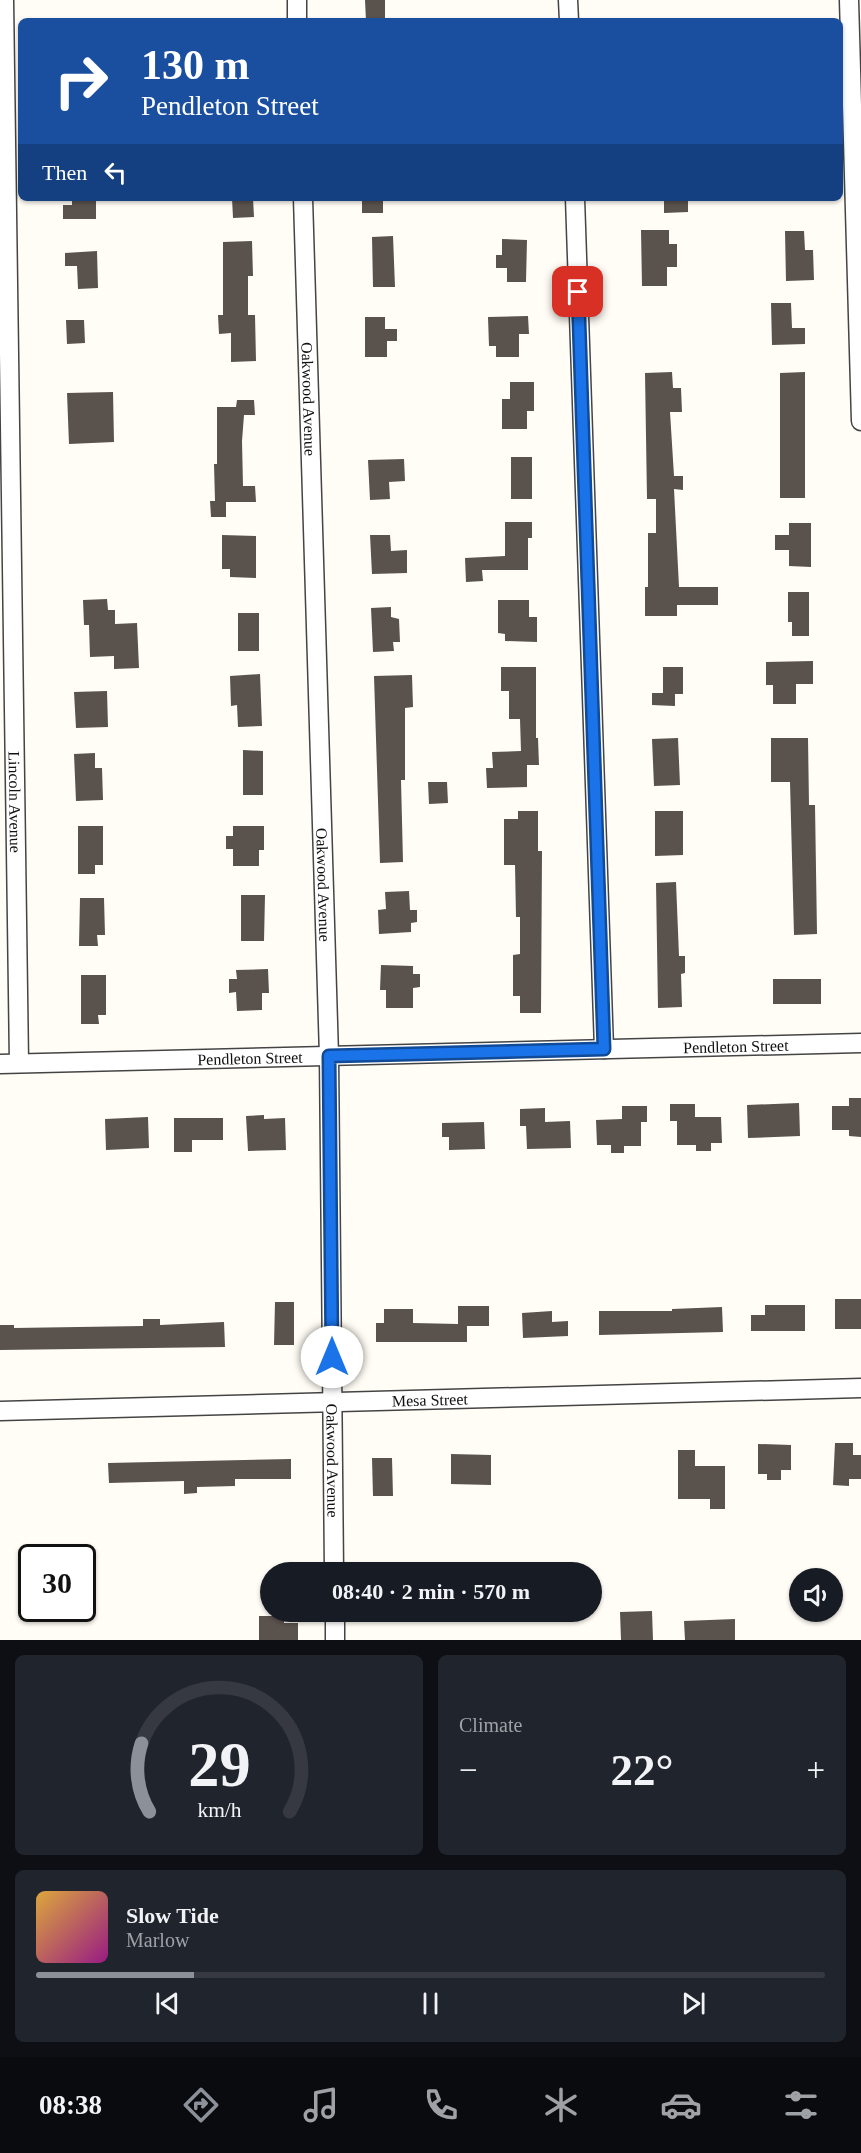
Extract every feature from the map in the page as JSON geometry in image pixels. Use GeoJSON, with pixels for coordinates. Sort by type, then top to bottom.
{"type":"FeatureCollection","features":[{"type":"Feature","properties":{"kind":"street","name":"Lincoln Avenue"},"geometry":{"type":"LineString","coordinates":[[4,0],[19,1064]]}},
{"type":"Feature","properties":{"kind":"street"},"geometry":{"type":"LineString","coordinates":[[297,0],[297,18]]}},
{"type":"Feature","properties":{"kind":"street"},"geometry":{"type":"LineString","coordinates":[[568,0],[569,18]]}},
{"type":"Feature","properties":{"kind":"street"},"geometry":{"type":"LineString","coordinates":[[849,0],[861,421]]}},
{"type":"Feature","properties":{"kind":"street","name":"Oakwood Avenue"},"geometry":{"type":"LineString","coordinates":[[303,201],[329,1056],[334,1562]]}},
{"type":"Feature","properties":{"kind":"street"},"geometry":{"type":"LineString","coordinates":[[575,201],[604,1049]]}},
{"type":"Feature","properties":{"kind":"street","name":"Pendleton Street"},"geometry":{"type":"LineString","coordinates":[[0,1064],[861,1043]]}},
{"type":"Feature","properties":{"kind":"street","name":"Mesa Street"},"geometry":{"type":"LineString","coordinates":[[0,1411],[332,1404],[861,1388]]}},
{"type":"Feature","properties":{"kind":"street"},"geometry":{"type":"LineString","coordinates":[[335,1622],[335,1640]]}},
{"type":"Feature","properties":{"kind":"building"},"geometry":{"type":"Polygon","coordinates":[[[365,0],[385,0],[385,18],[366,18],[365,0]]]}},
{"type":"Feature","properties":{"kind":"building"},"geometry":{"type":"Polygon","coordinates":[[[72,201],[96,201],[96,219],[63,219],[63,205],[72,205],[72,201]]]}},
{"type":"Feature","properties":{"kind":"building"},"geometry":{"type":"Polygon","coordinates":[[[232,201],[253,201],[254,217],[233,218],[232,201]]]}},
{"type":"Feature","properties":{"kind":"building"},"geometry":{"type":"Polygon","coordinates":[[[362,201],[383,201],[383,213],[362,213],[362,201]]]}},
{"type":"Feature","properties":{"kind":"building"},"geometry":{"type":"Polygon","coordinates":[[[664,201],[688,201],[688,212],[664,213],[664,201]]]}},
{"type":"Feature","properties":{"kind":"building"},"geometry":{"type":"Polygon","coordinates":[[[641,230],[669,230],[669,244],[677,244],[677,267],[667,267],[667,286],[642,286],[641,230]]]}},
{"type":"Feature","properties":{"kind":"building"},"geometry":{"type":"Polygon","coordinates":[[[785,231],[804,231],[805,250],[813,250],[814,280],[786,281],[785,231]]]}},
{"type":"Feature","properties":{"kind":"building"},"geometry":{"type":"Polygon","coordinates":[[[393,236],[395,287],[373,287],[372,237],[393,236]]]}},
{"type":"Feature","properties":{"kind":"building"},"geometry":{"type":"Polygon","coordinates":[[[502,239],[527,240],[526,282],[507,282],[507,268],[496,268],[496,255],[502,255],[502,239]]]}},
{"type":"Feature","properties":{"kind":"building"},"geometry":{"type":"Polygon","coordinates":[[[252,241],[253,276],[248,276],[248,315],[255,315],[256,361],[231,362],[231,333],[219,334],[218,315],[223,315],[223,242],[252,241]]]}},
{"type":"Feature","properties":{"kind":"building"},"geometry":{"type":"Polygon","coordinates":[[[97,251],[98,288],[78,289],[77,266],[65,266],[65,253],[97,251]]]}},
{"type":"Feature","properties":{"kind":"building"},"geometry":{"type":"Polygon","coordinates":[[[771,303],[791,303],[792,328],[805,328],[805,344],[772,345],[771,303]]]}},
{"type":"Feature","properties":{"kind":"building"},"geometry":{"type":"Polygon","coordinates":[[[528,316],[529,334],[519,334],[519,357],[496,357],[496,346],[489,346],[488,317],[528,316]]]}},
{"type":"Feature","properties":{"kind":"building"},"geometry":{"type":"Polygon","coordinates":[[[365,317],[385,317],[385,329],[397,329],[397,341],[387,341],[387,357],[365,357],[365,317]]]}},
{"type":"Feature","properties":{"kind":"building"},"geometry":{"type":"Polygon","coordinates":[[[66,320],[84,320],[85,343],[67,344],[66,320]]]}},
{"type":"Feature","properties":{"kind":"building"},"geometry":{"type":"Polygon","coordinates":[[[672,372],[673,388],[681,388],[682,412],[670,412],[674,476],[683,476],[683,490],[674,489],[679,587],[718,587],[718,605],[677,605],[677,616],[645,616],[645,587],[648,587],[648,533],[656,533],[656,499],[647,499],[645,373],[672,372]]]}},
{"type":"Feature","properties":{"kind":"building"},"geometry":{"type":"Polygon","coordinates":[[[805,372],[805,498],[780,498],[780,373],[805,372]]]}},
{"type":"Feature","properties":{"kind":"building"},"geometry":{"type":"Polygon","coordinates":[[[510,382],[534,382],[534,411],[527,411],[527,429],[502,429],[502,399],[510,399],[510,382]]]}},
{"type":"Feature","properties":{"kind":"building"},"geometry":{"type":"Polygon","coordinates":[[[113,392],[114,442],[69,444],[67,393],[113,392]]]}},
{"type":"Feature","properties":{"kind":"building"},"geometry":{"type":"Polygon","coordinates":[[[237,400],[254,400],[255,415],[244,415],[242,441],[243,486],[255,486],[256,502],[226,502],[226,517],[211,517],[210,501],[215,501],[217,407],[236,407],[237,400]]]}},
{"type":"Feature","properties":{"kind":"building"},"geometry":{"type":"Polygon","coordinates":[[[511,457],[532,457],[532,499],[511,499],[511,457]]]}},
{"type":"Feature","properties":{"kind":"building"},"geometry":{"type":"Polygon","coordinates":[[[404,459],[405,481],[389,482],[390,499],[370,500],[368,460],[404,459]]]}},
{"type":"Feature","properties":{"kind":"building"},"geometry":{"type":"Polygon","coordinates":[[[505,522],[532,522],[532,538],[528,538],[528,570],[482,570],[483,581],[466,582],[465,558],[505,556],[505,522]]]}},
{"type":"Feature","properties":{"kind":"building"},"geometry":{"type":"Polygon","coordinates":[[[789,523],[811,523],[811,567],[789,566],[789,550],[775,550],[775,535],[789,535],[789,523]]]}},
{"type":"Feature","properties":{"kind":"building"},"geometry":{"type":"Polygon","coordinates":[[[222,535],[256,536],[256,578],[230,577],[230,569],[222,569],[222,535]]]}},
{"type":"Feature","properties":{"kind":"building"},"geometry":{"type":"Polygon","coordinates":[[[370,535],[390,535],[391,551],[407,550],[407,573],[372,574],[370,535]]]}},
{"type":"Feature","properties":{"kind":"building"},"geometry":{"type":"Polygon","coordinates":[[[788,592],[809,592],[809,636],[792,636],[792,622],[788,622],[788,592]]]}},
{"type":"Feature","properties":{"kind":"building"},"geometry":{"type":"Polygon","coordinates":[[[107,599],[108,610],[115,610],[115,624],[137,623],[139,668],[114,669],[114,656],[90,657],[89,625],[84,625],[83,600],[107,599]]]}},
{"type":"Feature","properties":{"kind":"building"},"geometry":{"type":"Polygon","coordinates":[[[498,600],[529,600],[529,617],[537,617],[537,642],[505,641],[505,634],[498,633],[498,600]]]}},
{"type":"Feature","properties":{"kind":"building"},"geometry":{"type":"Polygon","coordinates":[[[391,607],[391,617],[399,619],[400,642],[393,642],[394,651],[373,652],[371,608],[391,607]]]}},
{"type":"Feature","properties":{"kind":"building"},"geometry":{"type":"Polygon","coordinates":[[[238,613],[259,613],[259,651],[238,651],[238,613]]]}},
{"type":"Feature","properties":{"kind":"building"},"geometry":{"type":"Polygon","coordinates":[[[813,661],[813,684],[796,684],[796,704],[773,704],[773,685],[766,685],[766,662],[813,661]]]}},
{"type":"Feature","properties":{"kind":"building"},"geometry":{"type":"Polygon","coordinates":[[[501,667],[536,667],[536,738],[538,738],[539,765],[527,765],[527,787],[487,788],[486,768],[493,768],[492,752],[521,751],[520,719],[509,719],[509,691],[501,691],[501,667]]]}},
{"type":"Feature","properties":{"kind":"building"},"geometry":{"type":"Polygon","coordinates":[[[663,667],[683,667],[683,694],[675,694],[675,706],[652,705],[652,693],[663,693],[663,667]]]}},
{"type":"Feature","properties":{"kind":"building"},"geometry":{"type":"Polygon","coordinates":[[[260,674],[262,726],[238,727],[237,705],[231,706],[230,676],[260,674]]]}},
{"type":"Feature","properties":{"kind":"building"},"geometry":{"type":"Polygon","coordinates":[[[412,675],[413,707],[405,708],[405,780],[401,780],[403,862],[380,863],[374,676],[412,675]]]}},
{"type":"Feature","properties":{"kind":"building"},"geometry":{"type":"Polygon","coordinates":[[[107,691],[108,727],[76,728],[74,692],[107,691]]]}},
{"type":"Feature","properties":{"kind":"building"},"geometry":{"type":"Polygon","coordinates":[[[678,738],[680,785],[654,786],[652,739],[678,738]]]}},
{"type":"Feature","properties":{"kind":"building"},"geometry":{"type":"Polygon","coordinates":[[[771,738],[808,738],[809,805],[815,805],[817,934],[794,935],[790,782],[771,782],[771,738]]]}},
{"type":"Feature","properties":{"kind":"building"},"geometry":{"type":"Polygon","coordinates":[[[243,750],[263,751],[263,795],[243,795],[243,750]]]}},
{"type":"Feature","properties":{"kind":"building"},"geometry":{"type":"Polygon","coordinates":[[[95,753],[95,768],[102,768],[103,800],[76,801],[74,754],[95,753]]]}},
{"type":"Feature","properties":{"kind":"building"},"geometry":{"type":"Polygon","coordinates":[[[428,782],[447,782],[448,803],[429,804],[428,782]]]}},
{"type":"Feature","properties":{"kind":"building"},"geometry":{"type":"Polygon","coordinates":[[[518,811],[538,811],[538,851],[542,851],[541,1013],[520,1013],[520,996],[513,996],[513,955],[520,954],[520,917],[516,917],[515,865],[504,865],[504,819],[518,819],[518,811]]]}},
{"type":"Feature","properties":{"kind":"building"},"geometry":{"type":"Polygon","coordinates":[[[655,811],[683,811],[683,855],[655,856],[655,811]]]}},
{"type":"Feature","properties":{"kind":"building"},"geometry":{"type":"Polygon","coordinates":[[[78,826],[103,826],[103,865],[95,865],[95,874],[78,874],[78,826]]]}},
{"type":"Feature","properties":{"kind":"building"},"geometry":{"type":"Polygon","coordinates":[[[233,826],[264,826],[264,850],[259,850],[259,866],[233,866],[233,849],[226,849],[226,836],[233,836],[233,826]]]}},
{"type":"Feature","properties":{"kind":"building"},"geometry":{"type":"Polygon","coordinates":[[[676,882],[679,956],[685,956],[685,973],[681,974],[682,1007],[658,1008],[656,883],[676,882]]]}},
{"type":"Feature","properties":{"kind":"building"},"geometry":{"type":"Polygon","coordinates":[[[409,891],[410,910],[417,910],[417,922],[411,923],[411,932],[379,934],[378,910],[386,909],[385,892],[409,891]]]}},
{"type":"Feature","properties":{"kind":"building"},"geometry":{"type":"Polygon","coordinates":[[[241,895],[265,895],[264,941],[241,941],[241,895]]]}},
{"type":"Feature","properties":{"kind":"building"},"geometry":{"type":"Polygon","coordinates":[[[80,898],[104,898],[105,935],[97,935],[98,946],[79,946],[80,898]]]}},
{"type":"Feature","properties":{"kind":"building"},"geometry":{"type":"Polygon","coordinates":[[[381,965],[413,966],[413,974],[420,974],[420,987],[413,988],[413,1008],[386,1008],[386,990],[380,990],[381,965]]]}},
{"type":"Feature","properties":{"kind":"building"},"geometry":{"type":"Polygon","coordinates":[[[268,969],[269,993],[262,993],[262,1010],[237,1011],[236,992],[229,993],[229,979],[237,979],[236,970],[268,969]]]}},
{"type":"Feature","properties":{"kind":"building"},"geometry":{"type":"Polygon","coordinates":[[[81,975],[106,975],[106,1015],[98,1015],[99,1024],[81,1024],[81,975]]]}},
{"type":"Feature","properties":{"kind":"building"},"geometry":{"type":"Polygon","coordinates":[[[773,979],[821,979],[821,1004],[773,1004],[773,979]]]}},
{"type":"Feature","properties":{"kind":"building"},"geometry":{"type":"Polygon","coordinates":[[[849,1098],[861,1098],[861,1137],[849,1136],[849,1130],[832,1130],[832,1106],[849,1106],[849,1098]]]}},
{"type":"Feature","properties":{"kind":"building"},"geometry":{"type":"Polygon","coordinates":[[[799,1103],[800,1136],[748,1138],[747,1105],[799,1103]]]}},
{"type":"Feature","properties":{"kind":"building"},"geometry":{"type":"Polygon","coordinates":[[[670,1104],[695,1104],[695,1117],[721,1117],[722,1143],[711,1143],[711,1151],[696,1151],[696,1145],[677,1145],[677,1121],[670,1121],[670,1104]]]}},
{"type":"Feature","properties":{"kind":"building"},"geometry":{"type":"Polygon","coordinates":[[[622,1106],[647,1106],[647,1122],[641,1122],[641,1146],[624,1146],[624,1153],[611,1153],[611,1145],[597,1145],[596,1120],[622,1119],[622,1106]]]}},
{"type":"Feature","properties":{"kind":"building"},"geometry":{"type":"Polygon","coordinates":[[[545,1108],[545,1122],[570,1121],[571,1148],[527,1149],[526,1126],[520,1126],[520,1109],[545,1108]]]}},
{"type":"Feature","properties":{"kind":"building"},"geometry":{"type":"Polygon","coordinates":[[[264,1115],[264,1119],[285,1118],[286,1150],[248,1151],[246,1116],[264,1115]]]}},
{"type":"Feature","properties":{"kind":"building"},"geometry":{"type":"Polygon","coordinates":[[[148,1117],[149,1148],[106,1150],[105,1119],[148,1117]]]}},
{"type":"Feature","properties":{"kind":"building"},"geometry":{"type":"Polygon","coordinates":[[[174,1118],[223,1118],[223,1140],[192,1140],[192,1152],[174,1152],[174,1118]]]}},
{"type":"Feature","properties":{"kind":"building"},"geometry":{"type":"Polygon","coordinates":[[[484,1122],[485,1149],[449,1150],[449,1137],[442,1137],[442,1123],[484,1122]]]}},
{"type":"Feature","properties":{"kind":"building"},"geometry":{"type":"Polygon","coordinates":[[[835,1299],[861,1299],[861,1329],[835,1329],[835,1299]]]}},
{"type":"Feature","properties":{"kind":"building"},"geometry":{"type":"Polygon","coordinates":[[[275,1302],[294,1302],[294,1345],[274,1345],[275,1302]]]}},
{"type":"Feature","properties":{"kind":"building"},"geometry":{"type":"Polygon","coordinates":[[[765,1305],[805,1305],[805,1331],[751,1331],[751,1315],[765,1315],[765,1305]]]}},
{"type":"Feature","properties":{"kind":"building"},"geometry":{"type":"Polygon","coordinates":[[[458,1306],[489,1306],[489,1326],[467,1326],[467,1342],[376,1342],[376,1323],[384,1323],[384,1309],[413,1309],[413,1323],[458,1324],[458,1306]]]}},
{"type":"Feature","properties":{"kind":"building"},"geometry":{"type":"Polygon","coordinates":[[[722,1307],[723,1332],[599,1335],[599,1311],[672,1311],[672,1309],[722,1307]]]}},
{"type":"Feature","properties":{"kind":"building"},"geometry":{"type":"Polygon","coordinates":[[[552,1311],[552,1322],[568,1321],[568,1336],[523,1338],[522,1313],[552,1311]]]}},
{"type":"Feature","properties":{"kind":"building"},"geometry":{"type":"Polygon","coordinates":[[[143,1319],[160,1319],[160,1325],[224,1322],[225,1347],[0,1350],[0,1325],[14,1325],[14,1328],[143,1326],[143,1319]]]}},
{"type":"Feature","properties":{"kind":"building"},"geometry":{"type":"Polygon","coordinates":[[[835,1443],[853,1443],[853,1455],[861,1455],[861,1479],[849,1479],[849,1486],[833,1485],[835,1443]]]}},
{"type":"Feature","properties":{"kind":"building"},"geometry":{"type":"Polygon","coordinates":[[[758,1444],[791,1445],[791,1470],[781,1470],[781,1480],[767,1480],[767,1474],[758,1474],[758,1444]]]}},
{"type":"Feature","properties":{"kind":"building"},"geometry":{"type":"Polygon","coordinates":[[[678,1450],[695,1450],[695,1466],[725,1466],[725,1509],[710,1509],[710,1499],[678,1499],[678,1450]]]}},
{"type":"Feature","properties":{"kind":"building"},"geometry":{"type":"Polygon","coordinates":[[[451,1454],[491,1455],[491,1485],[451,1484],[451,1454]]]}},
{"type":"Feature","properties":{"kind":"building"},"geometry":{"type":"Polygon","coordinates":[[[372,1458],[392,1458],[393,1496],[373,1496],[372,1458]]]}},
{"type":"Feature","properties":{"kind":"building"},"geometry":{"type":"Polygon","coordinates":[[[291,1459],[291,1479],[235,1479],[235,1486],[197,1487],[197,1493],[184,1494],[184,1481],[109,1483],[108,1463],[291,1459]]]}},
{"type":"Feature","properties":{"kind":"building"},"geometry":{"type":"Polygon","coordinates":[[[652,1611],[653,1640],[621,1640],[620,1612],[652,1611]]]}},
{"type":"Feature","properties":{"kind":"building"},"geometry":{"type":"Polygon","coordinates":[[[259,1616],[260,1622],[298,1623],[298,1640],[259,1640],[259,1616]]]}},
{"type":"Feature","properties":{"kind":"building"},"geometry":{"type":"Polygon","coordinates":[[[735,1619],[735,1640],[685,1640],[684,1621],[735,1619]]]}},
{"type":"Feature","properties":{"kind":"route"},"geometry":{"type":"LineString","coordinates":[[332,1357],[329,1056],[604,1049],[578,292]]}}]}
